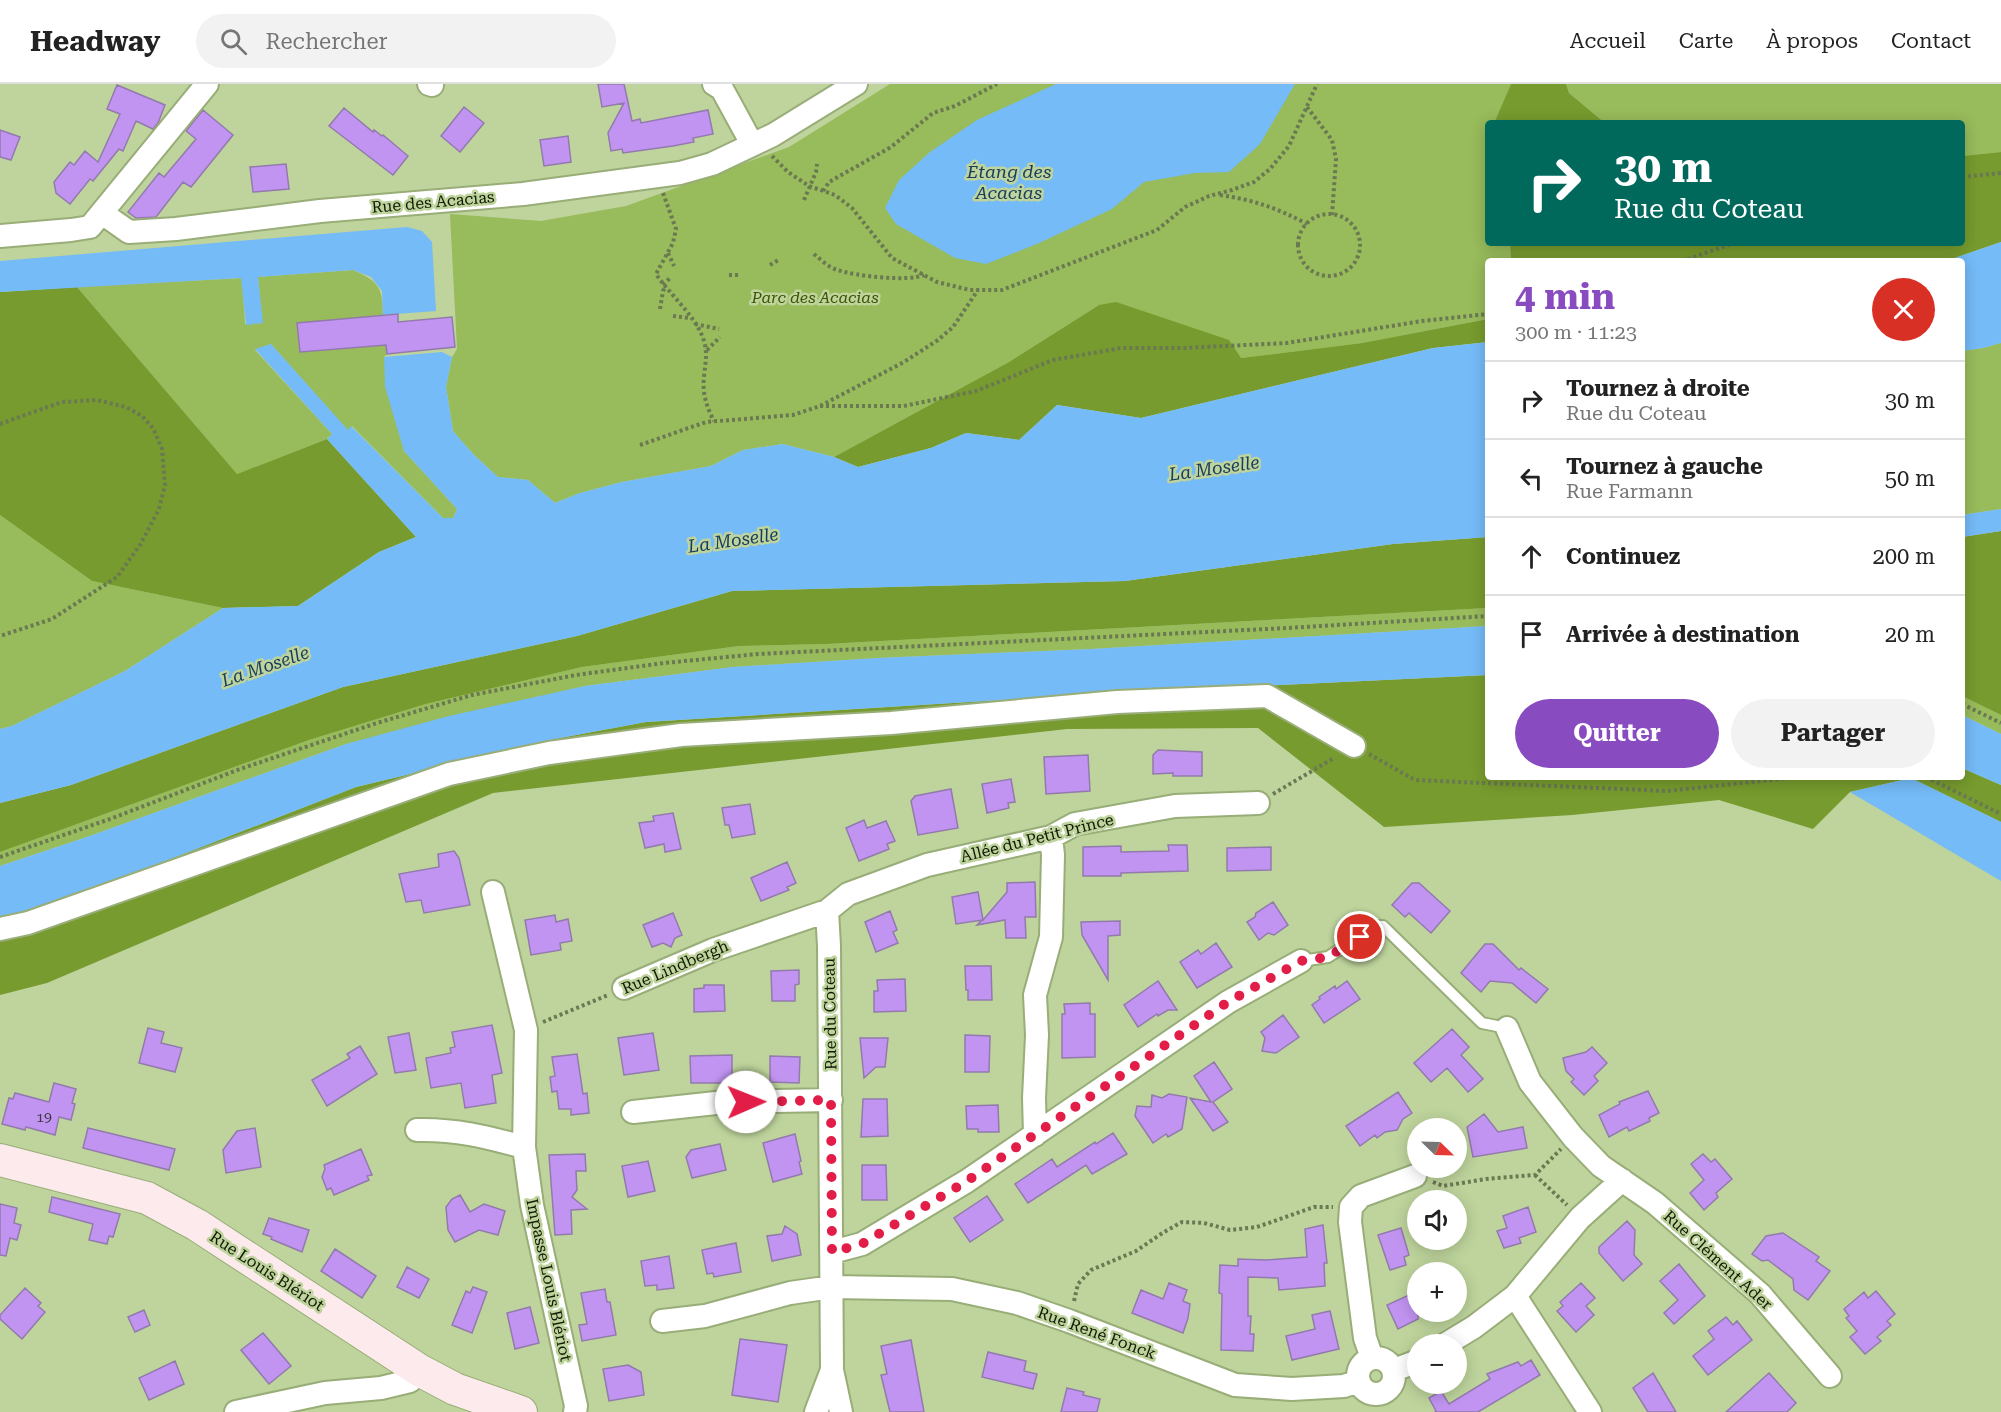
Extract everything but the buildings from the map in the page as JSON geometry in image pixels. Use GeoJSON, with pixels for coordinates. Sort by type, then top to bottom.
{"type":"FeatureCollection","features":[{"type":"Feature","properties":{"kind":"street"},"geometry":{"type":"LineString","coordinates":[[0,236],[71,230],[90,226],[207,84]]}},
{"type":"Feature","properties":{"kind":"street"},"geometry":{"type":"LineString","coordinates":[[714,84],[722,90],[757,142]]}},
{"type":"Feature","properties":{"kind":"street","name":"Rue des Acacias"},"geometry":{"type":"LineString","coordinates":[[102,213],[129,232],[219,225],[320,211],[523,194],[657,176],[712,164],[800,120],[856,84]]}},
{"type":"Feature","properties":{"kind":"street"},"geometry":{"type":"LineString","coordinates":[[0,929],[28,923],[449,774],[549,753],[626,742],[681,735],[891,723],[1117,702],[1267,696],[1354,746]]}},
{"type":"Feature","properties":{"kind":"street","name":"Allée du Petit Prince"},"geometry":{"type":"LineString","coordinates":[[827,911],[848,894],[927,865],[1051,837],[1075,824],[1175,806],[1258,802]]}},
{"type":"Feature","properties":{"kind":"street"},"geometry":{"type":"LineString","coordinates":[[1035,1135],[1037,1035],[1035,994],[1051,937],[1053,855],[1051,837]]}},
{"type":"Feature","properties":{"kind":"street","name":"Impasse Louis Blériot"},"geometry":{"type":"LineString","coordinates":[[493,892],[526,1029],[524,1147],[532,1205],[576,1406],[575,1412]]}},
{"type":"Feature","properties":{"kind":"street","name":"Rue Lindbergh"},"geometry":{"type":"LineString","coordinates":[[624,988],[713,950],[827,911]]}},
{"type":"Feature","properties":{"kind":"street","name":"Rue du Coteau"},"geometry":{"type":"LineString","coordinates":[[827,911],[831,1100],[832,1370],[841,1412]]}},
{"type":"Feature","properties":{"kind":"street"},"geometry":{"type":"LineString","coordinates":[[832,1252],[862,1244],[967,1181],[1228,1002],[1301,961]]}},
{"type":"Feature","properties":{"kind":"street","name":"Rue Clément Ader"},"geometry":{"type":"LineString","coordinates":[[1507,1028],[1530,1082],[1573,1137],[1601,1166],[1655,1203],[1760,1294],[1830,1376]]}},
{"type":"Feature","properties":{"kind":"street"},"geometry":{"type":"LineString","coordinates":[[633,1112],[725,1102],[831,1100]]}},
{"type":"Feature","properties":{"kind":"street"},"geometry":{"type":"LineString","coordinates":[[417,1130],[447,1130],[524,1147]]}},
{"type":"Feature","properties":{"kind":"street","name":"Rue Louis Blériot"},"geometry":{"type":"LineString","coordinates":[[0,1160],[147,1198],[197,1225],[419,1370],[456,1389],[520,1412]]}},
{"type":"Feature","properties":{"kind":"street"},"geometry":{"type":"LineString","coordinates":[[1372,1358],[1364,1327],[1350,1222],[1351,1207],[1360,1196],[1410,1178]]}},
{"type":"Feature","properties":{"kind":"street"},"geometry":{"type":"LineString","coordinates":[[1462,1334],[1515,1296],[1580,1218],[1622,1180]]}},
{"type":"Feature","properties":{"kind":"street","name":"Rue René Fonck"},"geometry":{"type":"LineString","coordinates":[[662,1321],[705,1316],[790,1293],[832,1287],[952,1289],[1017,1303],[1235,1385],[1292,1389],[1344,1386],[1359,1381]]}},
{"type":"Feature","properties":{"kind":"street"},"geometry":{"type":"LineString","coordinates":[[1515,1296],[1590,1412]]}},
{"type":"Feature","properties":{"kind":"street"},"geometry":{"type":"LineString","coordinates":[[1372,1358],[1385,1360],[1394,1370],[1394,1379],[1387,1403],[1361,1387],[1360,1367],[1372,1358]]}},
{"type":"Feature","properties":{"kind":"street"},"geometry":{"type":"LineString","coordinates":[[1394,1370],[1407,1365]]}},
{"type":"Feature","properties":{"kind":"street"},"geometry":{"type":"LineString","coordinates":[[236,1412],[325,1393],[381,1388],[410,1380],[419,1370]]}},
{"type":"Feature","properties":{"kind":"street","name":"Rue du Coteau"},"geometry":{"type":"LineString","coordinates":[[816,1412],[832,1370]]}},
{"type":"Feature","properties":{"kind":"lane"},"geometry":{"type":"LineString","coordinates":[[1301,961],[1328,957],[1376,926],[1383,926],[1482,1023],[1507,1028]]}},
{"type":"Feature","properties":{"kind":"path"},"geometry":{"type":"LineString","coordinates":[[824,191],[829,182],[891,147],[933,114],[964,102],[998,84]]}},
{"type":"Feature","properties":{"kind":"path"},"geometry":{"type":"LineString","coordinates":[[757,142],[788,172],[809,186],[835,195],[852,208],[892,258],[937,282],[970,291],[1002,290],[1157,230],[1185,207],[1254,182],[1270,169],[1289,146],[1317,84]]}},
{"type":"Feature","properties":{"kind":"path"},"geometry":{"type":"LineString","coordinates":[[1307,107],[1332,140],[1336,159],[1332,215]]}},
{"type":"Feature","properties":{"kind":"path"},"geometry":{"type":"LineString","coordinates":[[804,200],[817,164]]}},
{"type":"Feature","properties":{"kind":"path"},"geometry":{"type":"LineString","coordinates":[[1965,177],[2001,173]]}},
{"type":"Feature","properties":{"kind":"path"},"geometry":{"type":"LineString","coordinates":[[657,176],[676,229],[673,243],[656,274],[704,338],[708,357],[703,379],[706,406],[714,421]]}},
{"type":"Feature","properties":{"kind":"path"},"geometry":{"type":"LineString","coordinates":[[1216,194],[1249,199],[1268,205],[1307,224]]}},
{"type":"Feature","properties":{"kind":"path"},"geometry":{"type":"LineString","coordinates":[[1332,215],[1348,221],[1355,228],[1359,237],[1358,258],[1346,272],[1337,275],[1319,275],[1304,265],[1298,246],[1299,236],[1307,224],[1319,216],[1332,215]]}},
{"type":"Feature","properties":{"kind":"path"},"geometry":{"type":"LineString","coordinates":[[1691,258],[1725,246]]}},
{"type":"Feature","properties":{"kind":"path"},"geometry":{"type":"LineString","coordinates":[[667,252],[674,266]]}},
{"type":"Feature","properties":{"kind":"path"},"geometry":{"type":"LineString","coordinates":[[814,254],[825,264],[837,270],[909,279],[924,275]]}},
{"type":"Feature","properties":{"kind":"path"},"geometry":{"type":"LineString","coordinates":[[770,265],[780,259]]}},
{"type":"Feature","properties":{"kind":"path"},"geometry":{"type":"LineString","coordinates":[[729,275],[741,275]]}},
{"type":"Feature","properties":{"kind":"path"},"geometry":{"type":"LineString","coordinates":[[660,309],[664,286],[671,277]]}},
{"type":"Feature","properties":{"kind":"path"},"geometry":{"type":"LineString","coordinates":[[639,445],[706,422],[793,415],[820,406],[904,362],[938,340],[953,327],[978,290]]}},
{"type":"Feature","properties":{"kind":"path"},"geometry":{"type":"LineString","coordinates":[[820,406],[904,406],[976,391],[1053,360],[1121,348],[1185,348],[1287,343],[1422,321],[1485,314]]}},
{"type":"Feature","properties":{"kind":"path"},"geometry":{"type":"LineString","coordinates":[[673,316],[691,318]]}},
{"type":"Feature","properties":{"kind":"path"},"geometry":{"type":"LineString","coordinates":[[695,324],[719,329]]}},
{"type":"Feature","properties":{"kind":"path"},"geometry":{"type":"LineString","coordinates":[[706,350],[720,337]]}},
{"type":"Feature","properties":{"kind":"path"},"geometry":{"type":"LineString","coordinates":[[0,424],[62,402],[97,399],[126,407],[142,416],[153,428],[162,449],[165,485],[159,509],[140,546],[117,577],[52,619],[0,636]]}},
{"type":"Feature","properties":{"kind":"path"},"geometry":{"type":"LineString","coordinates":[[0,857],[110,819],[240,769],[377,723],[472,695],[576,675],[664,663],[758,654],[1485,616]]}},
{"type":"Feature","properties":{"kind":"path"},"geometry":{"type":"LineString","coordinates":[[1965,705],[2001,723]]}},
{"type":"Feature","properties":{"kind":"path"},"geometry":{"type":"LineString","coordinates":[[1258,802],[1354,746],[1415,780],[1667,791],[1771,780]]}},
{"type":"Feature","properties":{"kind":"path"},"geometry":{"type":"LineString","coordinates":[[1932,780],[2001,814]]}},
{"type":"Feature","properties":{"kind":"path","name":"Rue Lindbergh"},"geometry":{"type":"LineString","coordinates":[[526,1029],[624,988]]}},
{"type":"Feature","properties":{"kind":"path"},"geometry":{"type":"LineString","coordinates":[[1421,1178],[1443,1186],[1486,1179],[1535,1175],[1573,1137]]}},
{"type":"Feature","properties":{"kind":"path"},"geometry":{"type":"LineString","coordinates":[[1535,1175],[1580,1218]]}},
{"type":"Feature","properties":{"kind":"path"},"geometry":{"type":"LineString","coordinates":[[1069,1321],[1078,1284],[1091,1270],[1136,1251],[1182,1222],[1204,1223],[1230,1230],[1257,1227],[1314,1207],[1351,1207]]}},
{"type":"Feature","properties":{"kind":"green space","name":"Parc des Acacias"},"geometry":{"type":"Polygon","coordinates":[[[890,84],[1511,84],[1495,120],[1485,120],[1485,246],[1510,246],[1511,258],[1485,258],[1485,320],[1362,343],[1241,358],[1099,305],[1009,362],[834,457],[783,444],[743,450],[711,466],[622,482],[580,493],[555,503],[528,480],[498,477],[473,454],[453,431],[446,387],[452,357],[457,349],[450,214],[541,221],[626,206],[789,147],[890,84]]]}},
{"type":"Feature","properties":{"kind":"green space"},"geometry":{"type":"Polygon","coordinates":[[[1511,84],[1566,84],[1569,93],[1601,120],[1495,120],[1511,84]]]}},
{"type":"Feature","properties":{"kind":"green space"},"geometry":{"type":"Polygon","coordinates":[[[1566,84],[2001,84],[2001,152],[1965,156],[1965,120],[1601,120],[1569,93],[1566,84]]]}},
{"type":"Feature","properties":{"kind":"green space"},"geometry":{"type":"Polygon","coordinates":[[[2001,152],[2001,242],[1955,258],[1511,258],[1510,246],[1965,246],[1965,156],[2001,152]]]}},
{"type":"Feature","properties":{"kind":"green space"},"geometry":{"type":"Polygon","coordinates":[[[353,270],[369,278],[378,287],[382,299],[383,316],[297,323],[300,352],[386,345],[387,354],[384,357],[404,451],[457,509],[453,518],[443,518],[352,426],[348,431],[271,344],[255,350],[332,434],[327,439],[237,474],[77,287],[242,278],[245,324],[262,323],[258,277],[353,270]]]}},
{"type":"Feature","properties":{"kind":"green space"},"geometry":{"type":"Polygon","coordinates":[[[77,287],[237,474],[327,439],[416,537],[379,552],[298,606],[223,608],[92,581],[0,515],[0,292],[77,287]]]}},
{"type":"Feature","properties":{"kind":"green space"},"geometry":{"type":"Polygon","coordinates":[[[1116,302],[1229,340],[1241,358],[1362,343],[1485,320],[1485,342],[1433,348],[1141,418],[1057,405],[1019,440],[966,433],[931,448],[858,467],[834,457],[1009,362],[1099,305],[1116,302]]]}},
{"type":"Feature","properties":{"kind":"green space"},"geometry":{"type":"Polygon","coordinates":[[[2001,343],[2001,509],[1965,515],[1965,351],[2001,343]]]}},
{"type":"Feature","properties":{"kind":"green space"},"geometry":{"type":"Polygon","coordinates":[[[0,515],[92,581],[223,608],[125,671],[12,726],[0,729],[0,515]]]}},
{"type":"Feature","properties":{"kind":"green space"},"geometry":{"type":"Polygon","coordinates":[[[2001,531],[2001,715],[1965,697],[1965,537],[2001,531]]]}},
{"type":"Feature","properties":{"kind":"green space"},"geometry":{"type":"Polygon","coordinates":[[[1485,537],[1485,608],[827,644],[739,646],[582,667],[426,704],[309,740],[0,852],[0,803],[71,785],[343,687],[577,636],[732,591],[1125,581],[1393,544],[1485,537]]]}},
{"type":"Feature","properties":{"kind":"green space"},"geometry":{"type":"Polygon","coordinates":[[[1485,608],[1485,626],[733,667],[585,686],[346,744],[0,866],[0,852],[309,740],[426,704],[582,667],[739,646],[827,644],[1485,608]]]}},
{"type":"Feature","properties":{"kind":"green space"},"geometry":{"type":"Polygon","coordinates":[[[1485,675],[1485,780],[1902,780],[1850,792],[1813,829],[1719,800],[1572,815],[1384,827],[1258,728],[1067,729],[493,793],[47,983],[0,995],[0,918],[60,902],[356,787],[560,738],[646,722],[1113,693],[1485,675]]]}},
{"type":"Feature","properties":{"kind":"green space"},"geometry":{"type":"Polygon","coordinates":[[[1965,697],[2001,715],[2001,734],[1965,716],[1965,697]]]}},
{"type":"Feature","properties":{"kind":"green space"},"geometry":{"type":"Polygon","coordinates":[[[1965,769],[2001,785],[2001,822],[1915,780],[1965,780],[1965,769]]]}},
{"type":"Feature","properties":{"kind":"water","name":"Étang des Acacias"},"geometry":{"type":"Polygon","coordinates":[[[1056,84],[1295,84],[1260,144],[1229,172],[1195,173],[1144,182],[1112,209],[1037,244],[986,264],[955,258],[896,224],[885,208],[899,180],[930,152],[977,120],[1056,84]]]}},
{"type":"Feature","properties":{"kind":"water"},"geometry":{"type":"Polygon","coordinates":[[[407,227],[422,231],[432,242],[436,311],[383,315],[382,291],[371,277],[353,270],[258,277],[263,323],[246,325],[241,278],[0,292],[0,261],[407,227]]]}},
{"type":"Feature","properties":{"kind":"water"},"geometry":{"type":"Polygon","coordinates":[[[2001,242],[2001,343],[1965,351],[1965,258],[1955,258],[2001,242]]]}},
{"type":"Feature","properties":{"kind":"water","name":"La Moselle"},"geometry":{"type":"Polygon","coordinates":[[[1485,342],[1485,537],[1393,544],[1125,581],[732,591],[577,636],[343,687],[71,785],[0,803],[0,729],[12,726],[125,671],[223,608],[298,606],[379,552],[416,537],[327,439],[332,434],[255,349],[271,344],[348,430],[351,426],[443,518],[453,518],[457,509],[404,451],[385,387],[384,357],[442,352],[452,357],[446,387],[453,431],[498,477],[528,480],[555,503],[580,493],[622,482],[711,466],[743,450],[783,444],[834,457],[858,467],[931,448],[966,433],[1019,440],[1057,405],[1141,418],[1433,348],[1485,342]]]}},
{"type":"Feature","properties":{"kind":"water"},"geometry":{"type":"Polygon","coordinates":[[[2001,509],[2001,531],[1965,537],[1965,515],[2001,509]]]}},
{"type":"Feature","properties":{"kind":"water"},"geometry":{"type":"Polygon","coordinates":[[[1485,626],[1485,675],[1113,693],[646,722],[560,738],[356,787],[60,902],[0,918],[0,866],[346,744],[449,716],[585,686],[733,667],[1485,626]]]}},
{"type":"Feature","properties":{"kind":"water"},"geometry":{"type":"Polygon","coordinates":[[[1965,716],[2001,734],[2001,785],[1965,769],[1965,716]]]}},
{"type":"Feature","properties":{"kind":"water"},"geometry":{"type":"Polygon","coordinates":[[[1902,780],[1915,780],[2001,822],[2001,881],[1850,792],[1902,780]]]}},
{"type":"Feature","properties":{"kind":"route"},"geometry":{"type":"LineString","coordinates":[[746,1102],[831,1100],[832,1252],[862,1244],[967,1181],[1228,1002],[1301,961],[1328,957],[1360,937]]}}]}
